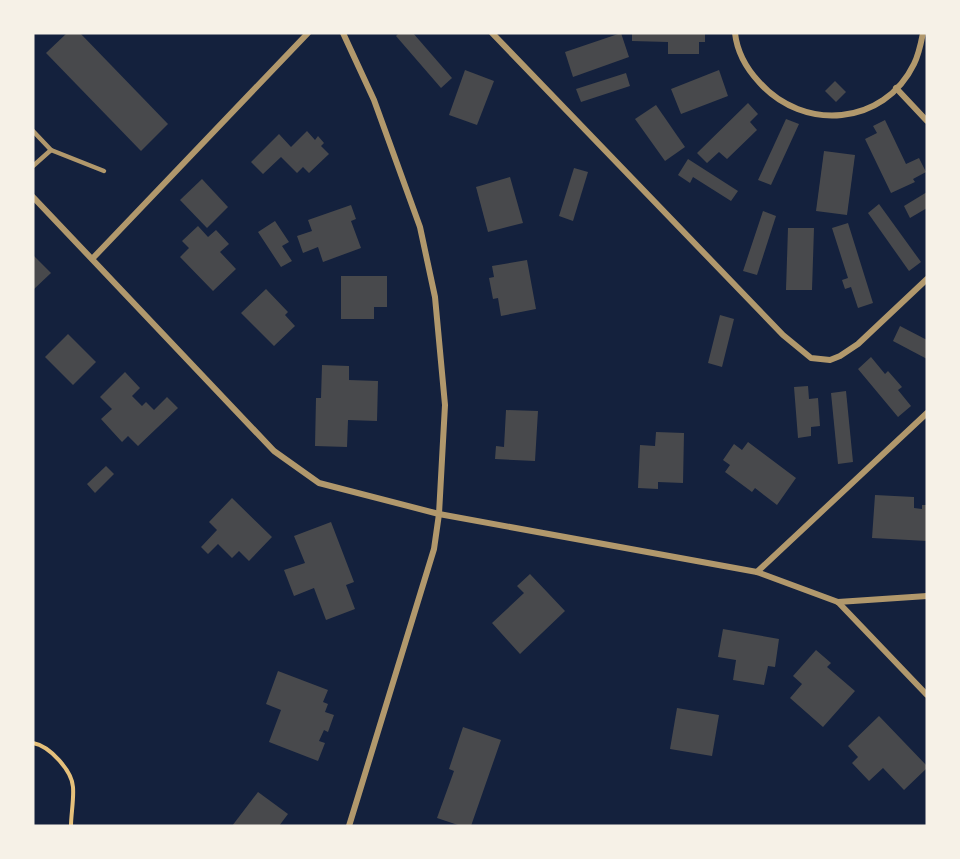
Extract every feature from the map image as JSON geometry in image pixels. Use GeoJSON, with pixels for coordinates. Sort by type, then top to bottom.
{"type":"FeatureCollection","features":[{"type":"Feature","properties":{"kind":"street"},"geometry":{"type":"LineString","coordinates":[[93,258],[308,33]]}},
{"type":"Feature","properties":{"kind":"street"},"geometry":{"type":"LineString","coordinates":[[343,33],[374,100],[420,227],[435,297],[445,405],[439,514],[434,549],[349,826]]}},
{"type":"Feature","properties":{"kind":"street"},"geometry":{"type":"LineString","coordinates":[[492,33],[783,335],[811,358],[830,360],[848,352],[927,279]]}},
{"type":"Feature","properties":{"kind":"street"},"geometry":{"type":"LineString","coordinates":[[735,33],[738,50],[753,75],[772,96],[800,110],[830,116],[847,115],[874,105],[896,88],[914,64],[923,33]]}},
{"type":"Feature","properties":{"kind":"street"},"geometry":{"type":"LineString","coordinates":[[896,88],[927,121]]}},
{"type":"Feature","properties":{"kind":"street"},"geometry":{"type":"LineString","coordinates":[[33,197],[274,451],[319,483],[439,514],[757,573],[838,602],[927,596]]}},
{"type":"Feature","properties":{"kind":"street"},"geometry":{"type":"LineString","coordinates":[[757,573],[927,413]]}},
{"type":"Feature","properties":{"kind":"street"},"geometry":{"type":"LineString","coordinates":[[838,602],[927,695]]}},
{"type":"Feature","properties":{"kind":"lane"},"geometry":{"type":"LineString","coordinates":[[33,131],[51,150],[104,171]]}},
{"type":"Feature","properties":{"kind":"lane"},"geometry":{"type":"LineString","coordinates":[[33,166],[51,150]]}},
{"type":"Feature","properties":{"kind":"path"},"geometry":{"type":"LineString","coordinates":[[33,743],[39,744],[51,754],[72,780],[74,790],[70,826]]}},
{"type":"Feature","properties":{"kind":"building"},"geometry":{"type":"Polygon","coordinates":[[[67,33],[80,33],[168,124],[141,151],[46,53],[67,33]]]}},
{"type":"Feature","properties":{"kind":"building"},"geometry":{"type":"Polygon","coordinates":[[[399,33],[413,33],[452,78],[441,88],[396,36],[399,33]]]}},
{"type":"Feature","properties":{"kind":"building"},"geometry":{"type":"Polygon","coordinates":[[[621,33],[629,57],[573,77],[565,52],[621,33]]]}},
{"type":"Feature","properties":{"kind":"building"},"geometry":{"type":"Polygon","coordinates":[[[632,33],[705,33],[705,42],[699,42],[699,54],[668,54],[668,42],[632,41],[632,33]]]}},
{"type":"Feature","properties":{"kind":"building"},"geometry":{"type":"Polygon","coordinates":[[[465,70],[494,81],[477,125],[449,115],[465,70]]]}},
{"type":"Feature","properties":{"kind":"building"},"geometry":{"type":"Polygon","coordinates":[[[719,70],[728,96],[681,114],[671,89],[719,70]]]}},
{"type":"Feature","properties":{"kind":"building"},"geometry":{"type":"Polygon","coordinates":[[[626,73],[630,86],[581,102],[576,89],[626,73]]]}},
{"type":"Feature","properties":{"kind":"building"},"geometry":{"type":"Polygon","coordinates":[[[835,81],[846,92],[836,102],[825,91],[835,81]]]}},
{"type":"Feature","properties":{"kind":"building"},"geometry":{"type":"Polygon","coordinates":[[[748,103],[758,114],[750,122],[757,130],[727,159],[719,152],[707,163],[697,153],[748,103]]]}},
{"type":"Feature","properties":{"kind":"building"},"geometry":{"type":"Polygon","coordinates":[[[656,105],[685,147],[665,161],[635,119],[656,105]]]}},
{"type":"Feature","properties":{"kind":"building"},"geometry":{"type":"Polygon","coordinates":[[[786,119],[799,124],[771,185],[758,180],[786,119]]]}},
{"type":"Feature","properties":{"kind":"building"},"geometry":{"type":"Polygon","coordinates":[[[885,120],[906,164],[919,158],[926,172],[913,179],[915,182],[891,193],[865,139],[877,133],[873,126],[885,120]]]}},
{"type":"Feature","properties":{"kind":"building"},"geometry":{"type":"Polygon","coordinates":[[[307,131],[315,140],[318,136],[324,143],[321,146],[329,154],[309,173],[303,167],[297,173],[281,157],[263,174],[251,162],[279,134],[291,147],[307,131]]]}},
{"type":"Feature","properties":{"kind":"building"},"geometry":{"type":"Polygon","coordinates":[[[824,151],[855,155],[847,215],[816,211],[824,151]]]}},
{"type":"Feature","properties":{"kind":"building"},"geometry":{"type":"Polygon","coordinates":[[[688,159],[738,191],[731,201],[693,177],[690,183],[678,175],[688,159]]]}},
{"type":"Feature","properties":{"kind":"building"},"geometry":{"type":"Polygon","coordinates":[[[574,168],[588,172],[573,221],[559,216],[574,168]]]}},
{"type":"Feature","properties":{"kind":"building"},"geometry":{"type":"Polygon","coordinates":[[[510,177],[523,223],[488,232],[476,187],[510,177]]]}},
{"type":"Feature","properties":{"kind":"building"},"geometry":{"type":"Polygon","coordinates":[[[202,179],[228,207],[207,228],[180,200],[202,179]]]}},
{"type":"Feature","properties":{"kind":"building"},"geometry":{"type":"Polygon","coordinates":[[[927,192],[927,208],[910,218],[904,206],[927,192]]]}},
{"type":"Feature","properties":{"kind":"building"},"geometry":{"type":"Polygon","coordinates":[[[879,204],[921,262],[909,271],[868,213],[879,204]]]}},
{"type":"Feature","properties":{"kind":"building"},"geometry":{"type":"Polygon","coordinates":[[[351,205],[356,219],[351,221],[361,248],[323,262],[318,247],[303,253],[297,236],[312,231],[308,220],[351,205]]]}},
{"type":"Feature","properties":{"kind":"building"},"geometry":{"type":"Polygon","coordinates":[[[763,211],[776,216],[757,275],[743,271],[763,211]]]}},
{"type":"Feature","properties":{"kind":"building"},"geometry":{"type":"Polygon","coordinates":[[[275,221],[289,242],[282,246],[292,261],[281,267],[258,232],[275,221]]]}},
{"type":"Feature","properties":{"kind":"building"},"geometry":{"type":"Polygon","coordinates":[[[848,223],[873,303],[858,308],[851,287],[845,289],[842,280],[848,278],[832,228],[848,223]]]}},
{"type":"Feature","properties":{"kind":"building"},"geometry":{"type":"Polygon","coordinates":[[[198,226],[208,237],[216,230],[229,244],[220,252],[236,269],[213,291],[180,257],[189,248],[182,241],[198,226]]]}},
{"type":"Feature","properties":{"kind":"building"},"geometry":{"type":"Polygon","coordinates":[[[788,228],[814,228],[812,290],[786,290],[788,228]]]}},
{"type":"Feature","properties":{"kind":"building"},"geometry":{"type":"Polygon","coordinates":[[[33,255],[51,273],[33,290],[33,255]]]}},
{"type":"Feature","properties":{"kind":"building"},"geometry":{"type":"Polygon","coordinates":[[[527,260],[536,309],[501,316],[498,298],[493,299],[489,278],[494,277],[492,266],[527,260]]]}},
{"type":"Feature","properties":{"kind":"building"},"geometry":{"type":"Polygon","coordinates":[[[341,276],[387,276],[387,307],[374,307],[374,319],[341,319],[341,276]]]}},
{"type":"Feature","properties":{"kind":"building"},"geometry":{"type":"Polygon","coordinates":[[[266,289],[288,312],[285,315],[295,326],[274,346],[241,313],[266,289]]]}},
{"type":"Feature","properties":{"kind":"building"},"geometry":{"type":"Polygon","coordinates":[[[720,315],[734,319],[722,367],[708,363],[720,315]]]}},
{"type":"Feature","properties":{"kind":"building"},"geometry":{"type":"Polygon","coordinates":[[[900,326],[927,340],[927,359],[893,341],[900,326]]]}},
{"type":"Feature","properties":{"kind":"building"},"geometry":{"type":"Polygon","coordinates":[[[68,334],[96,362],[73,385],[45,357],[68,334]]]}},
{"type":"Feature","properties":{"kind":"building"},"geometry":{"type":"Polygon","coordinates":[[[871,357],[885,374],[888,371],[902,387],[898,390],[911,406],[898,417],[858,369],[871,357]]]}},
{"type":"Feature","properties":{"kind":"building"},"geometry":{"type":"Polygon","coordinates":[[[322,365],[349,366],[349,380],[378,381],[377,421],[348,420],[347,447],[315,446],[316,398],[321,398],[322,365]]]}},
{"type":"Feature","properties":{"kind":"building"},"geometry":{"type":"Polygon","coordinates":[[[125,372],[140,388],[132,396],[142,406],[146,402],[154,410],[167,397],[178,408],[138,446],[128,436],[122,442],[101,419],[112,409],[100,397],[125,372]]]}},
{"type":"Feature","properties":{"kind":"building"},"geometry":{"type":"Polygon","coordinates":[[[808,386],[809,399],[818,398],[820,426],[811,427],[811,436],[798,438],[794,387],[808,386]]]}},
{"type":"Feature","properties":{"kind":"building"},"geometry":{"type":"Polygon","coordinates":[[[846,391],[853,462],[838,464],[831,393],[846,391]]]}},
{"type":"Feature","properties":{"kind":"building"},"geometry":{"type":"Polygon","coordinates":[[[506,410],[538,411],[535,461],[495,459],[496,446],[504,447],[506,410]]]}},
{"type":"Feature","properties":{"kind":"building"},"geometry":{"type":"Polygon","coordinates":[[[656,432],[684,433],[683,483],[658,482],[658,489],[638,488],[640,445],[655,446],[656,432]]]}},
{"type":"Feature","properties":{"kind":"building"},"geometry":{"type":"Polygon","coordinates":[[[748,442],[796,478],[777,505],[755,488],[752,492],[725,472],[730,465],[723,460],[734,444],[742,450],[748,442]]]}},
{"type":"Feature","properties":{"kind":"building"},"geometry":{"type":"Polygon","coordinates":[[[106,466],[114,474],[95,493],[87,484],[106,466]]]}},
{"type":"Feature","properties":{"kind":"building"},"geometry":{"type":"Polygon","coordinates":[[[875,495],[914,497],[914,508],[922,509],[922,505],[927,505],[927,541],[872,538],[875,495]]]}},
{"type":"Feature","properties":{"kind":"building"},"geometry":{"type":"Polygon","coordinates":[[[232,498],[272,537],[249,561],[239,551],[232,558],[218,544],[208,554],[201,547],[217,530],[209,522],[232,498]]]}},
{"type":"Feature","properties":{"kind":"building"},"geometry":{"type":"Polygon","coordinates":[[[331,522],[354,582],[346,585],[355,609],[326,620],[314,588],[294,596],[284,570],[305,563],[294,536],[331,522]]]}},
{"type":"Feature","properties":{"kind":"building"},"geometry":{"type":"Polygon","coordinates":[[[530,574],[565,611],[520,654],[492,623],[524,593],[517,586],[530,574]]]}},
{"type":"Feature","properties":{"kind":"building"},"geometry":{"type":"Polygon","coordinates":[[[723,629],[779,639],[775,667],[768,666],[764,685],[733,680],[736,660],[718,657],[723,629]]]}},
{"type":"Feature","properties":{"kind":"building"},"geometry":{"type":"Polygon","coordinates":[[[816,650],[831,663],[827,667],[855,691],[823,727],[790,698],[802,684],[793,676],[816,650]]]}},
{"type":"Feature","properties":{"kind":"building"},"geometry":{"type":"Polygon","coordinates":[[[278,671],[328,690],[323,702],[328,704],[325,712],[334,715],[328,732],[324,730],[319,741],[325,743],[318,761],[269,742],[281,710],[266,704],[278,671]]]}},
{"type":"Feature","properties":{"kind":"building"},"geometry":{"type":"Polygon","coordinates":[[[677,708],[719,715],[712,756],[670,749],[677,708]]]}},
{"type":"Feature","properties":{"kind":"building"},"geometry":{"type":"Polygon","coordinates":[[[879,716],[927,766],[904,790],[883,768],[869,781],[852,763],[858,757],[848,746],[879,716]]]}},
{"type":"Feature","properties":{"kind":"building"},"geometry":{"type":"Polygon","coordinates":[[[463,727],[501,740],[471,826],[461,826],[437,818],[454,771],[449,769],[463,727]]]}},
{"type":"Feature","properties":{"kind":"building"},"geometry":{"type":"Polygon","coordinates":[[[258,792],[288,814],[279,826],[232,826],[258,792]]]}}]}
